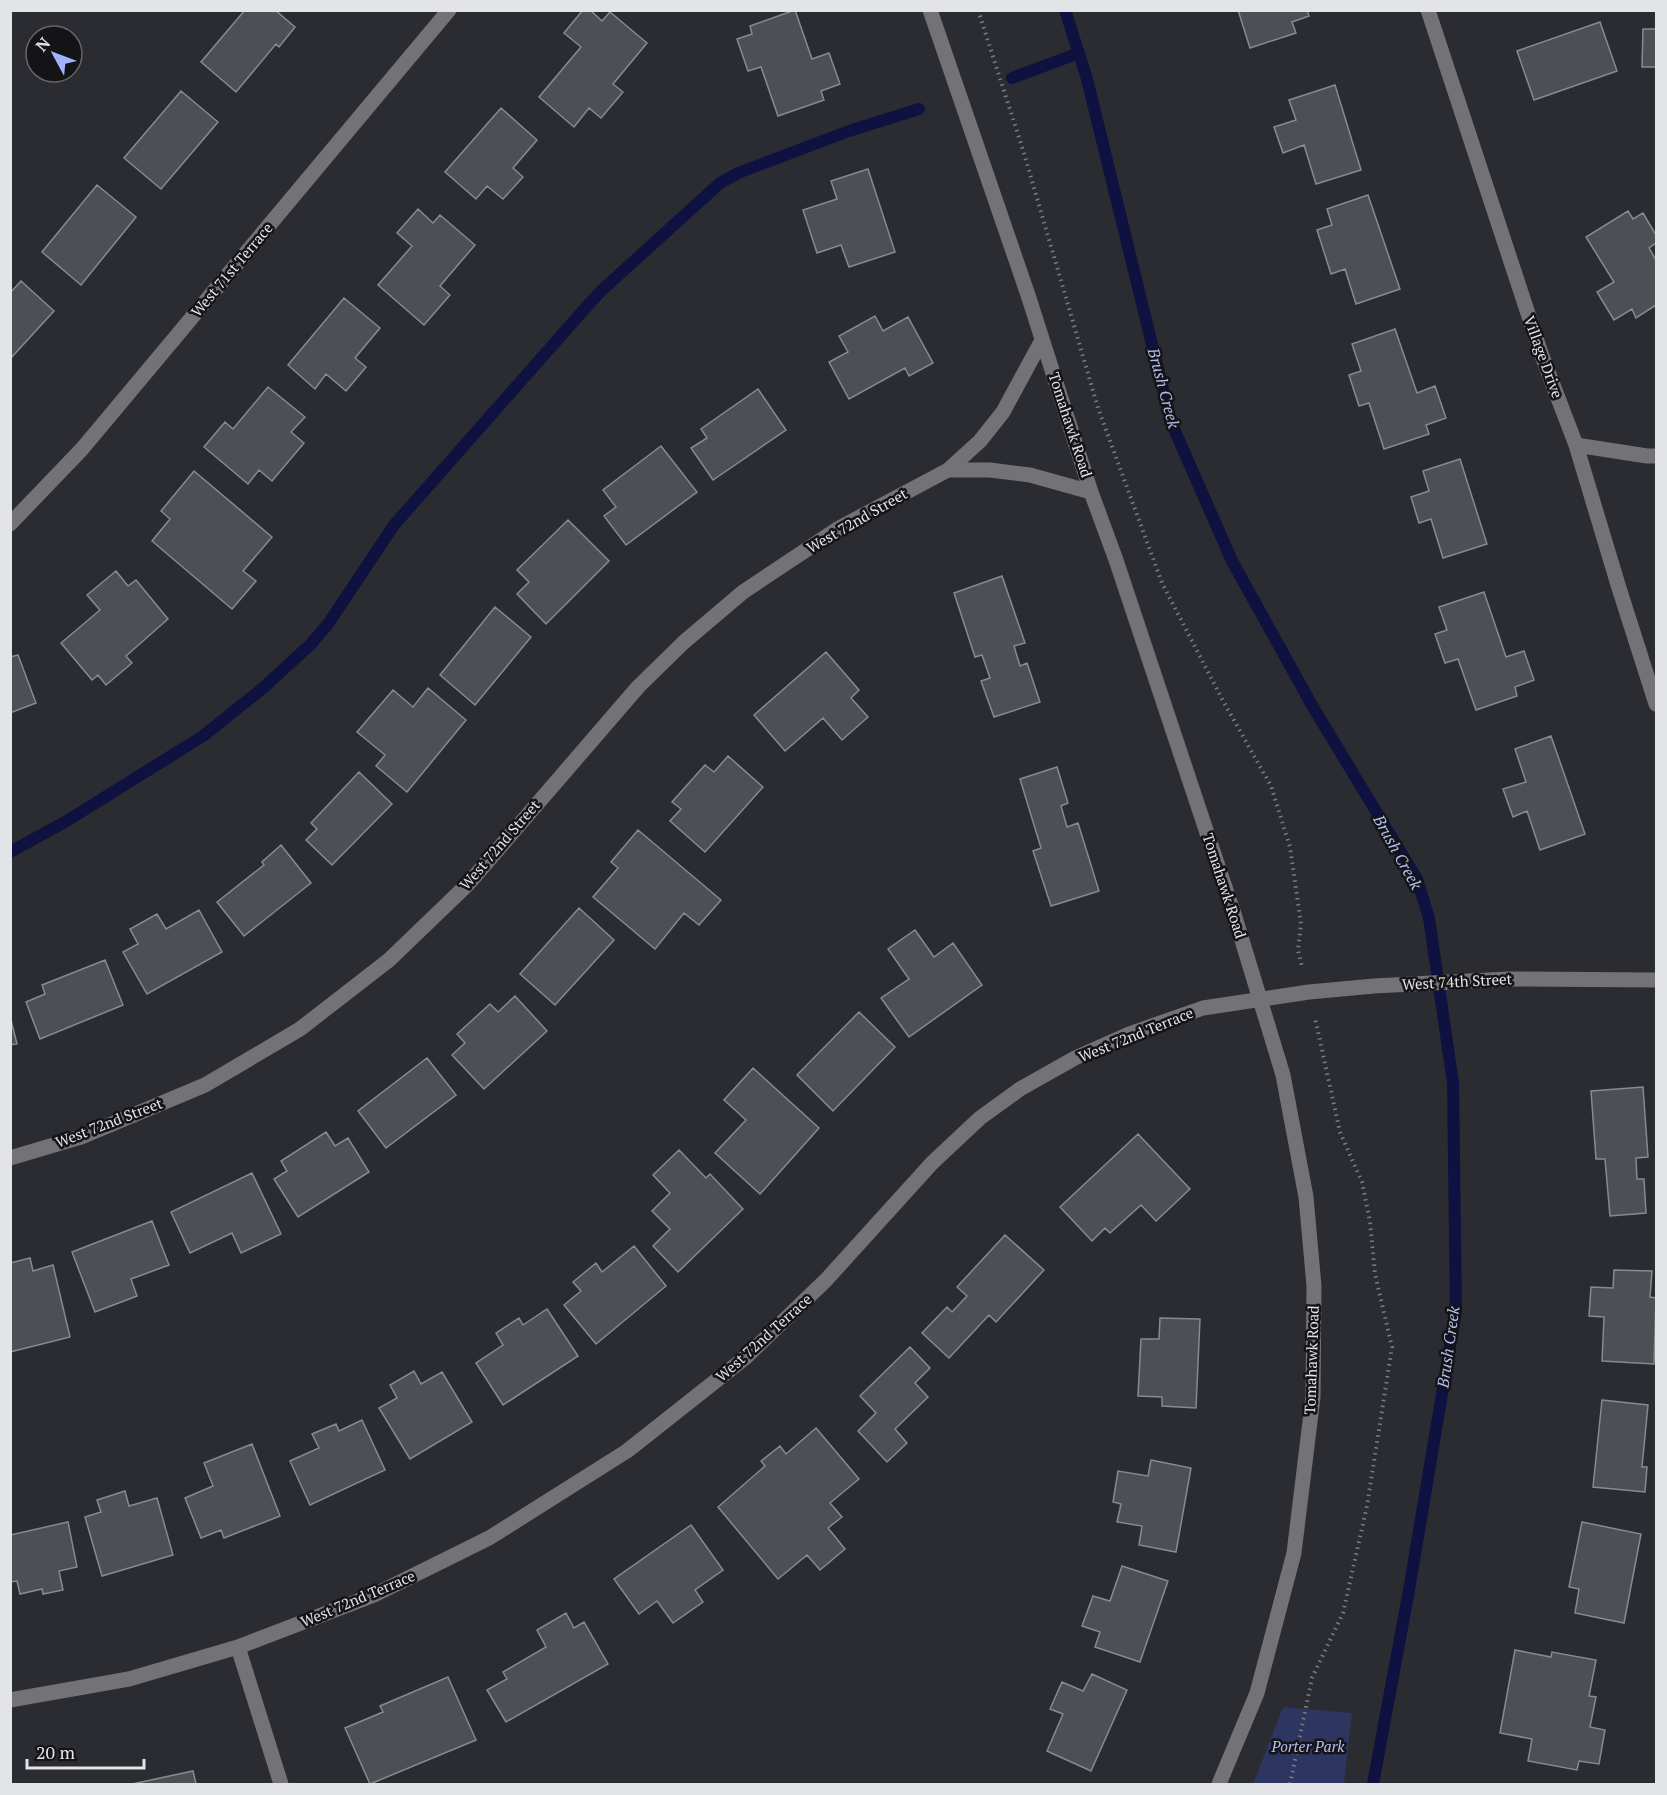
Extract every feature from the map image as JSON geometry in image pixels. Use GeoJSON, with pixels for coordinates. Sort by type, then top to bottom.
{"type":"FeatureCollection","features":[{"type":"Feature","properties":{"kind":"street","name":"West 71st Terrace"},"geometry":{"type":"LineString","coordinates":[[10,524],[82,449],[449,10]]}},
{"type":"Feature","properties":{"kind":"street","name":"Tomahawk Road"},"geometry":{"type":"LineString","coordinates":[[930,10],[1234,914],[1283,1076],[1306,1197],[1314,1286],[1313,1397],[1294,1553],[1257,1693],[1219,1785]]}},
{"type":"Feature","properties":{"kind":"street","name":"Village Drive"},"geometry":{"type":"LineString","coordinates":[[1428,10],[1542,356],[1576,445],[1656,704]]}},
{"type":"Feature","properties":{"kind":"street","name":"West 72nd Street"},"geometry":{"type":"LineString","coordinates":[[10,1158],[81,1137],[205,1084],[300,1029],[389,960],[469,883],[638,687],[684,642],[743,592],[839,528],[948,470],[980,441],[1003,412],[1042,340]]}},
{"type":"Feature","properties":{"kind":"street"},"geometry":{"type":"LineString","coordinates":[[1576,445],[1656,456]]}},
{"type":"Feature","properties":{"kind":"street","name":"West 72nd Street"},"geometry":{"type":"LineString","coordinates":[[948,470],[990,470],[1030,475],[1091,492]]}},
{"type":"Feature","properties":{"kind":"street","name":"West 74th Street"},"geometry":{"type":"LineString","coordinates":[[1258,999],[1374,986],[1485,981],[1656,980]]}},
{"type":"Feature","properties":{"kind":"street","name":"West 72nd Terrace"},"geometry":{"type":"LineString","coordinates":[[10,1700],[129,1679],[238,1647],[374,1595],[478,1544],[627,1451],[746,1358],[826,1280],[933,1163],[980,1118],[1020,1089],[1075,1058],[1130,1034],[1203,1008],[1258,999]]}},
{"type":"Feature","properties":{"kind":"street"},"geometry":{"type":"LineString","coordinates":[[238,1647],[281,1785]]}},
{"type":"Feature","properties":{"kind":"path"},"geometry":{"type":"LineString","coordinates":[[978,10],[1023,150],[1098,408],[1162,583],[1222,699],[1271,786],[1290,847],[1301,924],[1298,950]]}},
{"type":"Feature","properties":{"kind":"path"},"geometry":{"type":"LineString","coordinates":[[1290,1785],[1311,1678],[1343,1613],[1367,1506],[1392,1347],[1375,1274],[1370,1222],[1362,1182],[1340,1132],[1318,1029]]}},
{"type":"Feature","properties":{"kind":"green space","name":"Porter Park"},"geometry":{"type":"Polygon","coordinates":[[[1283,1707],[1352,1713],[1344,1784],[1253,1784],[1283,1707]]]}},
{"type":"Feature","properties":{"kind":"building"},"geometry":{"type":"Polygon","coordinates":[[[245,10],[275,10],[295,27],[279,47],[276,44],[236,92],[201,62],[245,10]]]}},
{"type":"Feature","properties":{"kind":"building"},"geometry":{"type":"Polygon","coordinates":[[[583,10],[590,10],[602,21],[610,12],[647,43],[613,84],[623,92],[601,118],[589,108],[574,127],[539,97],[581,47],[564,33],[583,10]]]}},
{"type":"Feature","properties":{"kind":"building"},"geometry":{"type":"Polygon","coordinates":[[[795,10],[812,59],[829,53],[840,84],[821,91],[824,100],[778,116],[761,67],[748,71],[737,39],[752,34],[750,26],[795,10]]]}},
{"type":"Feature","properties":{"kind":"building"},"geometry":{"type":"Polygon","coordinates":[[[1238,10],[1307,10],[1309,16],[1292,22],[1296,33],[1250,48],[1238,10]]]}},
{"type":"Feature","properties":{"kind":"building"},"geometry":{"type":"Polygon","coordinates":[[[1600,22],[1617,71],[1534,100],[1517,51],[1600,22]]]}},
{"type":"Feature","properties":{"kind":"building"},"geometry":{"type":"Polygon","coordinates":[[[1643,29],[1656,29],[1656,67],[1642,67],[1643,29]]]}},
{"type":"Feature","properties":{"kind":"building"},"geometry":{"type":"Polygon","coordinates":[[[1335,85],[1361,170],[1316,184],[1304,145],[1283,153],[1274,127],[1296,120],[1289,100],[1335,85]]]}},
{"type":"Feature","properties":{"kind":"building"},"geometry":{"type":"Polygon","coordinates":[[[181,91],[218,122],[161,189],[124,158],[181,91]]]}},
{"type":"Feature","properties":{"kind":"building"},"geometry":{"type":"Polygon","coordinates":[[[501,108],[537,140],[513,168],[523,177],[503,199],[487,186],[476,199],[445,172],[501,108]]]}},
{"type":"Feature","properties":{"kind":"building"},"geometry":{"type":"Polygon","coordinates":[[[868,169],[895,252],[849,267],[841,245],[817,253],[803,210],[837,199],[831,181],[868,169]]]}},
{"type":"Feature","properties":{"kind":"building"},"geometry":{"type":"Polygon","coordinates":[[[97,185],[136,217],[81,285],[42,252],[97,185]]]}},
{"type":"Feature","properties":{"kind":"building"},"geometry":{"type":"Polygon","coordinates":[[[1368,195],[1400,289],[1356,304],[1345,269],[1331,274],[1317,230],[1332,225],[1327,209],[1368,195]]]}},
{"type":"Feature","properties":{"kind":"building"},"geometry":{"type":"Polygon","coordinates":[[[418,209],[433,223],[440,215],[475,245],[440,286],[450,295],[424,325],[378,285],[412,246],[397,233],[418,209]]]}},
{"type":"Feature","properties":{"kind":"building"},"geometry":{"type":"Polygon","coordinates":[[[1628,211],[1633,219],[1643,213],[1656,235],[1656,243],[1649,248],[1656,260],[1656,305],[1636,318],[1632,309],[1614,320],[1597,292],[1614,282],[1586,237],[1628,211]]]}},
{"type":"Feature","properties":{"kind":"building"},"geometry":{"type":"Polygon","coordinates":[[[21,281],[54,311],[10,359],[10,293],[21,281]]]}},
{"type":"Feature","properties":{"kind":"building"},"geometry":{"type":"Polygon","coordinates":[[[344,298],[380,328],[355,358],[366,367],[346,391],[326,374],[315,389],[288,365],[344,298]]]}},
{"type":"Feature","properties":{"kind":"building"},"geometry":{"type":"Polygon","coordinates":[[[875,316],[883,331],[908,317],[933,363],[909,376],[905,368],[849,399],[829,362],[848,352],[839,336],[875,316]]]}},
{"type":"Feature","properties":{"kind":"building"},"geometry":{"type":"Polygon","coordinates":[[[1395,329],[1417,393],[1435,386],[1446,418],[1426,425],[1429,434],[1384,449],[1369,403],[1359,406],[1349,375],[1361,371],[1352,344],[1395,329]]]}},
{"type":"Feature","properties":{"kind":"building"},"geometry":{"type":"Polygon","coordinates":[[[268,387],[305,417],[291,432],[304,443],[272,481],[259,470],[248,484],[204,447],[225,422],[233,429],[268,387]]]}},
{"type":"Feature","properties":{"kind":"building"},"geometry":{"type":"Polygon","coordinates":[[[758,389],[786,430],[713,480],[691,448],[707,438],[701,429],[758,389]]]}},
{"type":"Feature","properties":{"kind":"building"},"geometry":{"type":"Polygon","coordinates":[[[661,446],[697,492],[626,545],[604,516],[616,507],[603,490],[661,446]]]}},
{"type":"Feature","properties":{"kind":"building"},"geometry":{"type":"Polygon","coordinates":[[[1460,459],[1487,544],[1443,558],[1431,519],[1419,523],[1411,497],[1429,491],[1423,471],[1460,459]]]}},
{"type":"Feature","properties":{"kind":"building"},"geometry":{"type":"Polygon","coordinates":[[[194,471],[272,537],[243,571],[256,581],[232,609],[152,541],[170,519],[161,511],[194,471]]]}},
{"type":"Feature","properties":{"kind":"building"},"geometry":{"type":"Polygon","coordinates":[[[568,520],[609,561],[546,624],[517,594],[529,582],[517,570],[568,520]]]}},
{"type":"Feature","properties":{"kind":"building"},"geometry":{"type":"Polygon","coordinates":[[[116,571],[128,586],[136,580],[168,619],[126,656],[132,663],[106,685],[98,675],[92,680],[61,643],[100,610],[87,595],[116,571]]]}},
{"type":"Feature","properties":{"kind":"building"},"geometry":{"type":"Polygon","coordinates":[[[1002,576],[1025,643],[1014,646],[1020,666],[1027,663],[1040,702],[994,717],[981,681],[990,678],[982,655],[975,657],[954,593],[1002,576]]]}},
{"type":"Feature","properties":{"kind":"building"},"geometry":{"type":"Polygon","coordinates":[[[1484,592],[1506,657],[1524,651],[1534,680],[1515,687],[1517,696],[1476,710],[1458,659],[1445,663],[1435,634],[1447,630],[1439,607],[1484,592]]]}},
{"type":"Feature","properties":{"kind":"building"},"geometry":{"type":"Polygon","coordinates":[[[495,607],[531,637],[475,705],[440,675],[495,607]]]}},
{"type":"Feature","properties":{"kind":"building"},"geometry":{"type":"Polygon","coordinates":[[[826,652],[859,690],[851,698],[868,717],[842,740],[823,718],[785,751],[754,715],[826,652]]]}},
{"type":"Feature","properties":{"kind":"building"},"geometry":{"type":"Polygon","coordinates":[[[18,655],[36,703],[10,713],[10,657],[18,655]]]}},
{"type":"Feature","properties":{"kind":"building"},"geometry":{"type":"Polygon","coordinates":[[[428,688],[466,720],[407,792],[376,766],[385,755],[357,732],[393,690],[413,707],[428,688]]]}},
{"type":"Feature","properties":{"kind":"building"},"geometry":{"type":"Polygon","coordinates":[[[1551,736],[1585,834],[1540,850],[1527,811],[1513,817],[1503,789],[1526,782],[1515,749],[1551,736]]]}},
{"type":"Feature","properties":{"kind":"building"},"geometry":{"type":"Polygon","coordinates":[[[728,756],[763,787],[705,852],[670,821],[681,809],[672,802],[705,765],[714,772],[728,756]]]}},
{"type":"Feature","properties":{"kind":"building"},"geometry":{"type":"Polygon","coordinates":[[[1057,767],[1068,803],[1061,806],[1067,827],[1078,823],[1099,891],[1051,906],[1033,851],[1041,848],[1020,779],[1057,767]]]}},
{"type":"Feature","properties":{"kind":"building"},"geometry":{"type":"Polygon","coordinates":[[[359,772],[392,804],[332,865],[306,840],[317,829],[311,823],[359,772]]]}},
{"type":"Feature","properties":{"kind":"building"},"geometry":{"type":"Polygon","coordinates":[[[638,830],[721,900],[699,925],[684,913],[655,949],[593,897],[618,868],[611,862],[638,830]]]}},
{"type":"Feature","properties":{"kind":"building"},"geometry":{"type":"Polygon","coordinates":[[[281,845],[311,883],[244,936],[217,902],[264,865],[262,862],[281,845]]]}},
{"type":"Feature","properties":{"kind":"building"},"geometry":{"type":"Polygon","coordinates":[[[579,908],[614,940],[555,1005],[520,974],[579,908]]]}},
{"type":"Feature","properties":{"kind":"building"},"geometry":{"type":"Polygon","coordinates":[[[199,910],[222,952],[147,994],[123,952],[138,944],[130,929],[157,914],[166,929],[199,910]]]}},
{"type":"Feature","properties":{"kind":"building"},"geometry":{"type":"Polygon","coordinates":[[[915,930],[934,957],[953,943],[982,985],[909,1037],[881,998],[909,979],[888,949],[915,930]]]}},
{"type":"Feature","properties":{"kind":"building"},"geometry":{"type":"Polygon","coordinates":[[[105,960],[123,1005],[40,1039],[26,1002],[45,994],[42,985],[105,960]]]}},
{"type":"Feature","properties":{"kind":"building"},"geometry":{"type":"Polygon","coordinates":[[[515,996],[547,1031],[484,1089],[452,1055],[465,1043],[457,1034],[490,1004],[498,1012],[515,996]]]}},
{"type":"Feature","properties":{"kind":"building"},"geometry":{"type":"Polygon","coordinates":[[[859,1012],[895,1047],[833,1111],[797,1075],[859,1012]]]}},
{"type":"Feature","properties":{"kind":"building"},"geometry":{"type":"Polygon","coordinates":[[[10,1016],[17,1044],[10,1045],[10,1016]]]}},
{"type":"Feature","properties":{"kind":"building"},"geometry":{"type":"Polygon","coordinates":[[[427,1058],[456,1095],[386,1148],[358,1111],[427,1058]]]}},
{"type":"Feature","properties":{"kind":"building"},"geometry":{"type":"Polygon","coordinates":[[[753,1068],[819,1128],[760,1194],[715,1153],[746,1120],[724,1100],[753,1068]]]}},
{"type":"Feature","properties":{"kind":"building"},"geometry":{"type":"Polygon","coordinates":[[[1643,1087],[1648,1157],[1636,1158],[1637,1179],[1644,1179],[1646,1213],[1610,1216],[1605,1159],[1596,1159],[1591,1091],[1643,1087]]]}},
{"type":"Feature","properties":{"kind":"building"},"geometry":{"type":"Polygon","coordinates":[[[326,1132],[335,1146],[348,1138],[369,1172],[298,1217],[274,1179],[287,1171],[281,1161],[326,1132]]]}},
{"type":"Feature","properties":{"kind":"building"},"geometry":{"type":"Polygon","coordinates":[[[1138,1134],[1190,1189],[1156,1221],[1141,1205],[1110,1233],[1105,1228],[1092,1241],[1060,1207],[1138,1134]]]}},
{"type":"Feature","properties":{"kind":"building"},"geometry":{"type":"Polygon","coordinates":[[[679,1150],[706,1178],[710,1174],[743,1209],[678,1272],[653,1246],[670,1229],[652,1211],[670,1193],[653,1175],[679,1150]]]}},
{"type":"Feature","properties":{"kind":"building"},"geometry":{"type":"Polygon","coordinates":[[[252,1173],[281,1234],[241,1253],[232,1233],[190,1253],[171,1212],[252,1173]]]}},
{"type":"Feature","properties":{"kind":"building"},"geometry":{"type":"Polygon","coordinates":[[[152,1221],[169,1265],[131,1279],[137,1296],[95,1312],[72,1252],[152,1221]]]}},
{"type":"Feature","properties":{"kind":"building"},"geometry":{"type":"Polygon","coordinates":[[[1005,1235],[1044,1270],[996,1322],[989,1315],[949,1358],[922,1333],[947,1307],[952,1312],[967,1296],[957,1287],[1005,1235]]]}},
{"type":"Feature","properties":{"kind":"building"},"geometry":{"type":"Polygon","coordinates":[[[634,1246],[666,1286],[596,1344],[564,1305],[581,1291],[573,1282],[596,1263],[602,1272],[634,1246]]]}},
{"type":"Feature","properties":{"kind":"building"},"geometry":{"type":"Polygon","coordinates":[[[30,1258],[33,1271],[53,1265],[70,1337],[10,1352],[10,1263],[30,1258]]]}},
{"type":"Feature","properties":{"kind":"building"},"geometry":{"type":"Polygon","coordinates":[[[1614,1270],[1652,1271],[1650,1297],[1656,1298],[1654,1364],[1602,1361],[1604,1317],[1589,1316],[1591,1287],[1613,1288],[1614,1270]]]}},
{"type":"Feature","properties":{"kind":"building"},"geometry":{"type":"Polygon","coordinates":[[[547,1309],[578,1356],[503,1405],[476,1363],[503,1345],[496,1333],[519,1318],[523,1325],[547,1309]]]}},
{"type":"Feature","properties":{"kind":"building"},"geometry":{"type":"Polygon","coordinates":[[[1160,1318],[1200,1319],[1196,1408],[1162,1406],[1162,1397],[1138,1396],[1141,1339],[1159,1339],[1160,1318]]]}},
{"type":"Feature","properties":{"kind":"building"},"geometry":{"type":"Polygon","coordinates":[[[910,1347],[930,1368],[915,1383],[928,1397],[895,1429],[907,1443],[887,1462],[858,1431],[876,1413],[860,1396],[910,1347]]]}},
{"type":"Feature","properties":{"kind":"building"},"geometry":{"type":"Polygon","coordinates":[[[414,1371],[421,1384],[442,1372],[472,1422],[410,1459],[379,1408],[397,1398],[390,1385],[414,1371]]]}},
{"type":"Feature","properties":{"kind":"building"},"geometry":{"type":"Polygon","coordinates":[[[1602,1400],[1648,1405],[1642,1467],[1647,1467],[1645,1492],[1593,1487],[1602,1400]]]}},
{"type":"Feature","properties":{"kind":"building"},"geometry":{"type":"Polygon","coordinates":[[[362,1420],[385,1470],[310,1505],[290,1461],[319,1448],[312,1434],[336,1424],[339,1431],[362,1420]]]}},
{"type":"Feature","properties":{"kind":"building"},"geometry":{"type":"Polygon","coordinates":[[[816,1428],[859,1479],[830,1503],[842,1517],[828,1528],[845,1549],[820,1570],[807,1555],[778,1579],[718,1507],[765,1466],[761,1461],[780,1446],[786,1454],[816,1428]]]}},
{"type":"Feature","properties":{"kind":"building"},"geometry":{"type":"Polygon","coordinates":[[[252,1444],[280,1516],[224,1538],[221,1530],[201,1538],[185,1498],[213,1486],[204,1463],[252,1444]]]}},
{"type":"Feature","properties":{"kind":"building"},"geometry":{"type":"Polygon","coordinates":[[[1151,1460],[1191,1468],[1176,1552],[1139,1545],[1142,1526],[1117,1522],[1121,1504],[1113,1502],[1118,1471],[1148,1476],[1151,1460]]]}},
{"type":"Feature","properties":{"kind":"building"},"geometry":{"type":"Polygon","coordinates":[[[125,1491],[129,1506],[157,1498],[173,1555],[102,1576],[85,1517],[101,1512],[97,1500],[125,1491]]]}},
{"type":"Feature","properties":{"kind":"building"},"geometry":{"type":"Polygon","coordinates":[[[68,1522],[77,1567],[59,1571],[63,1590],[43,1594],[42,1589],[20,1594],[17,1581],[10,1582],[10,1535],[68,1522]]]}},
{"type":"Feature","properties":{"kind":"building"},"geometry":{"type":"Polygon","coordinates":[[[1582,1522],[1641,1534],[1624,1623],[1575,1613],[1579,1589],[1569,1587],[1582,1522]]]}},
{"type":"Feature","properties":{"kind":"building"},"geometry":{"type":"Polygon","coordinates":[[[691,1525],[723,1570],[695,1590],[703,1602],[673,1623],[657,1601],[639,1614],[614,1579],[691,1525]]]}},
{"type":"Feature","properties":{"kind":"building"},"geometry":{"type":"Polygon","coordinates":[[[1122,1566],[1168,1581],[1140,1662],[1095,1647],[1100,1632],[1082,1626],[1093,1596],[1110,1601],[1122,1566]]]}},
{"type":"Feature","properties":{"kind":"building"},"geometry":{"type":"Polygon","coordinates":[[[566,1613],[574,1628],[584,1622],[608,1664],[506,1722],[487,1690],[507,1679],[503,1672],[546,1647],[537,1630],[566,1613]]]}},
{"type":"Feature","properties":{"kind":"building"},"geometry":{"type":"Polygon","coordinates":[[[1515,1650],[1551,1657],[1552,1652],[1596,1660],[1589,1696],[1596,1697],[1590,1727],[1605,1730],[1599,1764],[1579,1761],[1577,1770],[1528,1761],[1532,1739],[1500,1733],[1515,1650]]]}},
{"type":"Feature","properties":{"kind":"building"},"geometry":{"type":"Polygon","coordinates":[[[1092,1674],[1127,1690],[1091,1771],[1047,1751],[1063,1714],[1050,1709],[1062,1682],[1083,1691],[1092,1674]]]}},
{"type":"Feature","properties":{"kind":"building"},"geometry":{"type":"Polygon","coordinates":[[[448,1677],[476,1740],[370,1784],[345,1728],[383,1712],[380,1706],[448,1677]]]}},
{"type":"Feature","properties":{"kind":"building"},"geometry":{"type":"Polygon","coordinates":[[[193,1771],[196,1784],[132,1784],[193,1771]]]}},
{"type":"Feature","properties":{"kind":"waterway","name":"Brush Creek"},"geometry":{"type":"LineString","coordinates":[[1065,10],[1087,79],[1171,422],[1232,561],[1313,707],[1417,879],[1429,918],[1453,1083],[1456,1311],[1409,1590],[1373,1784]]}},
{"type":"Feature","properties":{"kind":"waterway"},"geometry":{"type":"LineString","coordinates":[[1012,78],[1079,53]]}},
{"type":"Feature","properties":{"kind":"waterway"},"geometry":{"type":"LineString","coordinates":[[10,852],[65,822],[203,736],[263,688],[311,644],[328,624],[394,525],[581,313],[601,291],[720,183],[738,173],[849,131],[919,109]]}}]}
